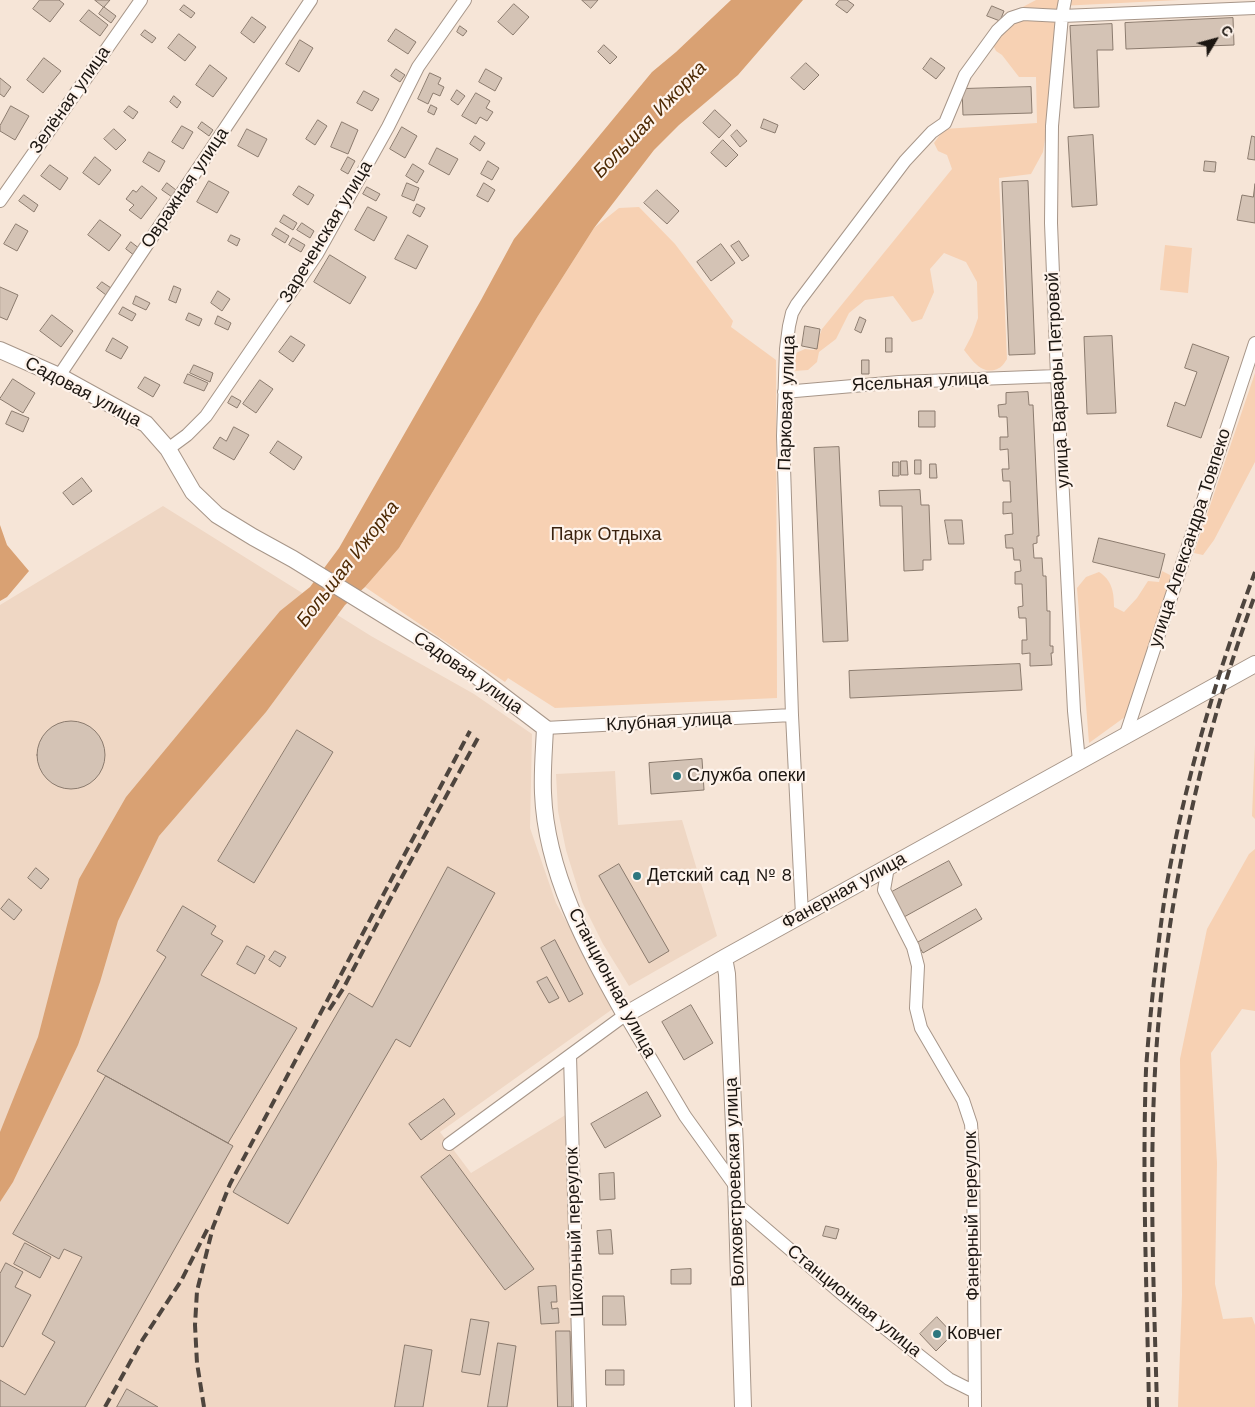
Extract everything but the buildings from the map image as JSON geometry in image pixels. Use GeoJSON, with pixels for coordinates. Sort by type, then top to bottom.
{"type":"FeatureCollection","features":[{"type":"Feature","properties":{"kind":"street","name":"Зелёная улица"},"geometry":{"type":"LineString","coordinates":[[0,201],[141,0]]}},
{"type":"Feature","properties":{"kind":"street","name":"Овражная улица"},"geometry":{"type":"LineString","coordinates":[[59,376],[311,0]]}},
{"type":"Feature","properties":{"kind":"street","name":"Зареченская улица"},"geometry":{"type":"LineString","coordinates":[[168,449],[187,435],[206,416],[317,254],[388,127],[418,67],[465,0]]}},
{"type":"Feature","properties":{"kind":"street","name":"улица Варвары Петровой"},"geometry":{"type":"LineString","coordinates":[[1065,0],[1052,126],[1051,223],[1074,711],[1079,761]]}},
{"type":"Feature","properties":{"kind":"street","name":"Парковая улица"},"geometry":{"type":"LineString","coordinates":[[802,915],[792,716],[792,663],[783,436],[784,392],[789,326],[792,313],[905,161],[932,132],[945,123],[965,75],[997,31],[1011,18],[1023,14],[1062,16],[1255,8]]}},
{"type":"Feature","properties":{"kind":"street","name":"улица Александра Товпеко"},"geometry":{"type":"LineString","coordinates":[[1126,734],[1255,343]]}},
{"type":"Feature","properties":{"kind":"street","name":"Садовая улица"},"geometry":{"type":"LineString","coordinates":[[0,350],[59,376],[146,424],[168,449],[193,492],[217,515],[434,646],[545,728]]}},
{"type":"Feature","properties":{"kind":"street","name":"Ясельная улица"},"geometry":{"type":"LineString","coordinates":[[784,392],[899,382],[1057,376]]}},
{"type":"Feature","properties":{"kind":"street","name":"Фанерная улица"},"geometry":{"type":"LineString","coordinates":[[449,1144],[625,1016],[724,958],[1255,664]]}},
{"type":"Feature","properties":{"kind":"street","name":"Клубная улица"},"geometry":{"type":"LineString","coordinates":[[545,728],[792,716]]}},
{"type":"Feature","properties":{"kind":"street","name":"Станционная улица"},"geometry":{"type":"LineString","coordinates":[[545,728],[543,793],[552,851],[564,891],[581,933],[625,1016],[685,1116],[736,1195],[843,1295],[949,1379],[975,1392]]}},
{"type":"Feature","properties":{"kind":"street","name":"Фанерный переулок"},"geometry":{"type":"LineString","coordinates":[[888,867],[884,890],[913,947],[918,966],[916,1008],[921,1028],[963,1100],[971,1124],[973,1151],[975,1407]]}},
{"type":"Feature","properties":{"kind":"street","name":"Волховстроевская улица"},"geometry":{"type":"LineString","coordinates":[[724,958],[728,993],[743,1407]]}},
{"type":"Feature","properties":{"kind":"street","name":"Школьный переулок"},"geometry":{"type":"LineString","coordinates":[[570,1056],[580,1407]]}},
{"type":"Feature","properties":{"kind":"shaded area"},"geometry":{"type":"Polygon","coordinates":[[[163,506],[371,636],[474,694],[532,734],[530,828],[556,903],[614,1008],[440,1132],[471,1173],[567,1114],[573,1407],[0,1407],[0,605],[163,506]]]}},
{"type":"Feature","properties":{"kind":"shaded area","name":"Детский сад № 8"},"geometry":{"type":"Polygon","coordinates":[[[615,771],[618,825],[682,820],[717,936],[629,986],[603,944],[582,902],[566,850],[558,811],[556,774],[615,771]]]}},
{"type":"Feature","properties":{"kind":"green space"},"geometry":{"type":"Polygon","coordinates":[[[1036,0],[1180,0],[1060,6],[1043,152],[1031,174],[999,178],[1007,359],[1000,367],[993,370],[983,369],[964,350],[978,318],[977,282],[966,262],[944,253],[930,269],[934,292],[922,319],[912,322],[893,296],[865,300],[849,313],[836,339],[819,352],[817,362],[808,370],[794,371],[796,353],[805,349],[814,350],[822,329],[952,169],[947,155],[938,151],[934,143],[944,129],[1037,123],[1036,77],[1019,77],[993,45],[1015,11],[1036,0]]]}},
{"type":"Feature","properties":{"kind":"green space","name":"Парк Отдыха"},"geometry":{"type":"Polygon","coordinates":[[[639,207],[675,244],[733,321],[731,327],[776,360],[777,698],[555,708],[508,678],[505,682],[365,587],[399,548],[538,316],[594,228],[619,208],[639,207]]]}},
{"type":"Feature","properties":{"kind":"green space"},"geometry":{"type":"Polygon","coordinates":[[[1165,245],[1192,248],[1188,293],[1160,290],[1165,245]]]}},
{"type":"Feature","properties":{"kind":"green space"},"geometry":{"type":"Polygon","coordinates":[[[1255,373],[1255,462],[1214,540],[1203,555],[1194,553],[1255,373]]]}},
{"type":"Feature","properties":{"kind":"green space"},"geometry":{"type":"Polygon","coordinates":[[[1162,571],[1170,575],[1170,583],[1129,714],[1089,743],[1077,588],[1086,577],[1099,572],[1107,579],[1111,587],[1114,607],[1124,612],[1137,598],[1148,581],[1159,582],[1162,571]]]}},
{"type":"Feature","properties":{"kind":"green space"},"geometry":{"type":"Polygon","coordinates":[[[1255,745],[1255,819],[1252,816],[1255,745]]]}},
{"type":"Feature","properties":{"kind":"green space"},"geometry":{"type":"Polygon","coordinates":[[[1255,849],[1255,1011],[1242,1009],[1211,1053],[1217,1163],[1215,1284],[1223,1319],[1252,1317],[1255,1325],[1255,1407],[1178,1407],[1182,1295],[1180,1059],[1207,929],[1249,854],[1255,849]]]}},
{"type":"Feature","properties":{"kind":"water","name":"Большая Ижорка"},"geometry":{"type":"Polygon","coordinates":[[[731,0],[803,0],[738,75],[679,125],[654,150],[594,228],[538,316],[399,548],[365,587],[345,605],[266,712],[159,836],[118,921],[100,982],[78,1045],[13,1182],[0,1202],[0,1132],[38,1037],[79,879],[126,797],[280,611],[310,587],[339,548],[514,239],[652,72],[731,0]]]}},
{"type":"Feature","properties":{"kind":"water"},"geometry":{"type":"Polygon","coordinates":[[[0,525],[7,545],[29,571],[7,597],[0,601],[0,525]]]}},
{"type":"Feature","properties":{"kind":"railway"},"geometry":{"type":"LineString","coordinates":[[1149,1407],[1144,1154],[1146,1070],[1159,936],[1171,862],[1187,788],[1218,679],[1255,572]]}},
{"type":"Feature","properties":{"kind":"railway"},"geometry":{"type":"LineString","coordinates":[[1157,1407],[1152,1155],[1155,1071],[1167,950],[1187,829],[1201,770],[1235,652],[1255,595]]}},
{"type":"Feature","properties":{"kind":"railway"},"geometry":{"type":"LineString","coordinates":[[204,1407],[197,1363],[195,1325],[197,1291],[213,1227],[230,1184],[470,731]]}},
{"type":"Feature","properties":{"kind":"railway"},"geometry":{"type":"LineString","coordinates":[[329,1010],[343,989],[479,736]]}},
{"type":"Feature","properties":{"kind":"railway"},"geometry":{"type":"LineString","coordinates":[[105,1407],[143,1339],[181,1281],[208,1228]]}},
{"type":"Feature","properties":{"kind":"place","name":"Служба опеки"},"geometry":{"type":"Point","coordinates":[677,776]}},
{"type":"Feature","properties":{"kind":"place","name":"Детский сад № 8"},"geometry":{"type":"Point","coordinates":[637,876]}},
{"type":"Feature","properties":{"kind":"place","name":"Ковчег"},"geometry":{"type":"Point","coordinates":[937,1334]}}]}
